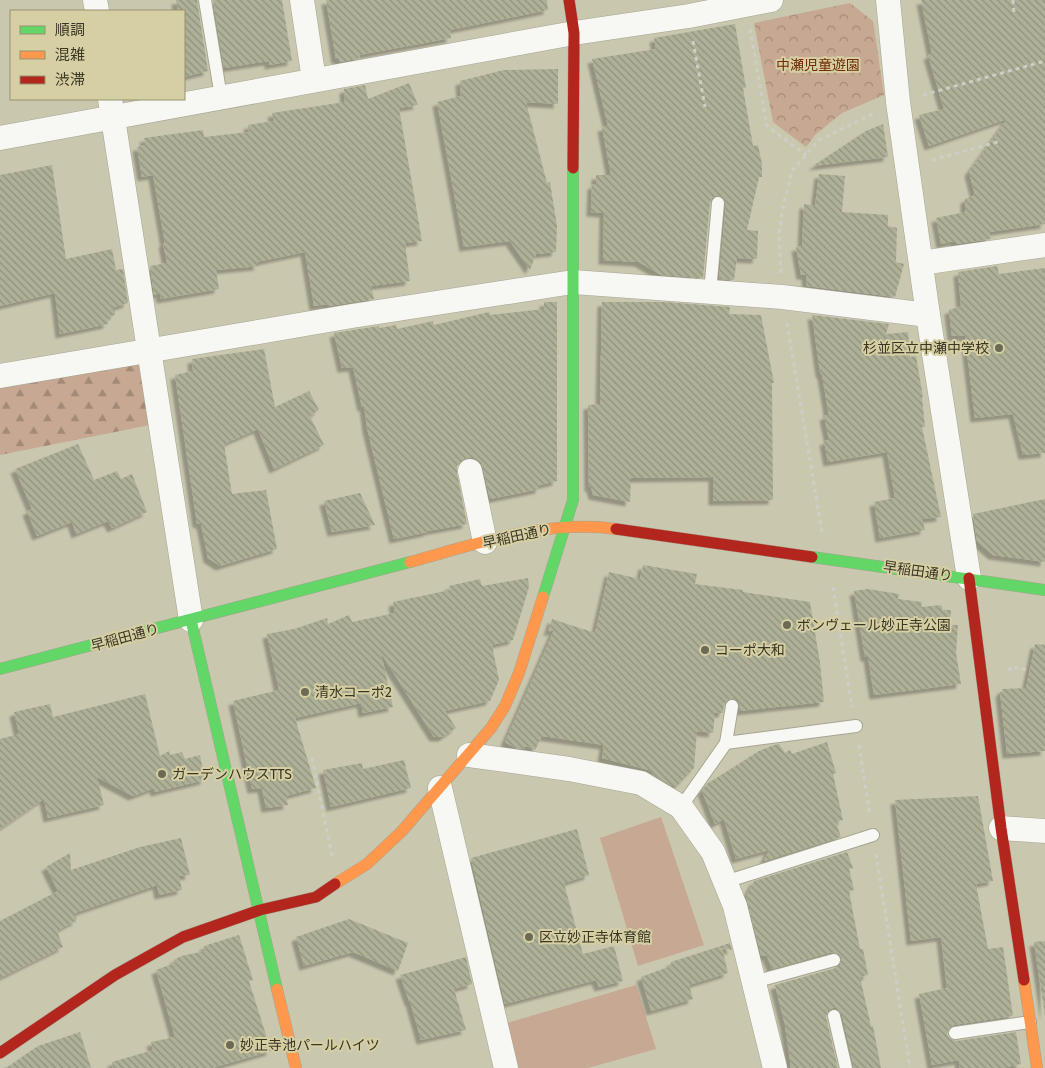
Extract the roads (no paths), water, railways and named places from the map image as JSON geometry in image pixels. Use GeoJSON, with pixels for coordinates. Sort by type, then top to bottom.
{"type":"FeatureCollection","features":[{"type":"Feature","properties":{"kind":"street"},"geometry":{"type":"LineString","coordinates":[[302,0],[314,80]]}},
{"type":"Feature","properties":{"kind":"street"},"geometry":{"type":"LineString","coordinates":[[0,1053],[115,975],[183,937],[260,910],[316,897],[367,864],[402,831],[440,788],[491,728],[505,706],[519,673],[573,500],[574,33],[569,0]]}},
{"type":"Feature","properties":{"kind":"street"},"geometry":{"type":"LineString","coordinates":[[0,138],[112,108],[221,97],[574,33],[689,16],[771,0]]}},
{"type":"Feature","properties":{"kind":"street"},"geometry":{"type":"LineString","coordinates":[[888,0],[898,102],[907,167],[969,578],[1002,828],[1037,1068]]}},
{"type":"Feature","properties":{"kind":"street"},"geometry":{"type":"LineString","coordinates":[[112,108],[191,620],[296,1068]]}},
{"type":"Feature","properties":{"kind":"street"},"geometry":{"type":"LineString","coordinates":[[921,263],[1045,245]]}},
{"type":"Feature","properties":{"kind":"street"},"geometry":{"type":"LineString","coordinates":[[0,376],[352,316],[573,282],[782,297],[928,315]]}},
{"type":"Feature","properties":{"kind":"street"},"geometry":{"type":"LineString","coordinates":[[470,471],[485,542]]}},
{"type":"Feature","properties":{"kind":"street","name":"早稲田通り"},"geometry":{"type":"LineString","coordinates":[[0,669],[485,542],[565,526],[597,526],[1045,590]]}},
{"type":"Feature","properties":{"kind":"street"},"geometry":{"type":"LineString","coordinates":[[468,755],[569,769],[641,783],[681,807],[713,852],[735,906],[775,1068]]}},
{"type":"Feature","properties":{"kind":"street"},"geometry":{"type":"LineString","coordinates":[[440,788],[506,1068]]}},
{"type":"Feature","properties":{"kind":"street"},"geometry":{"type":"LineString","coordinates":[[1002,828],[1045,831]]}},
{"type":"Feature","properties":{"kind":"lane"},"geometry":{"type":"LineString","coordinates":[[205,0],[221,97]]}},
{"type":"Feature","properties":{"kind":"lane"},"geometry":{"type":"LineString","coordinates":[[710,292],[718,203]]}},
{"type":"Feature","properties":{"kind":"lane"},"geometry":{"type":"LineString","coordinates":[[681,807],[726,743],[732,706]]}},
{"type":"Feature","properties":{"kind":"lane"},"geometry":{"type":"LineString","coordinates":[[726,743],[856,726]]}},
{"type":"Feature","properties":{"kind":"lane"},"geometry":{"type":"LineString","coordinates":[[725,882],[873,835]]}},
{"type":"Feature","properties":{"kind":"lane"},"geometry":{"type":"LineString","coordinates":[[754,982],[834,960]]}},
{"type":"Feature","properties":{"kind":"lane"},"geometry":{"type":"LineString","coordinates":[[834,1016],[846,1068]]}},
{"type":"Feature","properties":{"kind":"lane"},"geometry":{"type":"LineString","coordinates":[[955,1033],[1030,1022]]}},
{"type":"Feature","properties":{"kind":"place","name":"杉並区立中瀬中学校"},"geometry":{"type":"Point","coordinates":[999,348]}},
{"type":"Feature","properties":{"kind":"place","name":"ボンヴェール妙正寺公園"},"geometry":{"type":"Point","coordinates":[787,625]}},
{"type":"Feature","properties":{"kind":"place","name":"コーポ大和"},"geometry":{"type":"Point","coordinates":[705,650]}},
{"type":"Feature","properties":{"kind":"place","name":"清水コーポ2"},"geometry":{"type":"Point","coordinates":[305,692]}},
{"type":"Feature","properties":{"kind":"place","name":"ガーデンハウスTTS"},"geometry":{"type":"Point","coordinates":[162,774]}},
{"type":"Feature","properties":{"kind":"place","name":"区立妙正寺体育館"},"geometry":{"type":"Point","coordinates":[529,937]}},
{"type":"Feature","properties":{"kind":"place","name":"妙正寺池パールハイツ"},"geometry":{"type":"Point","coordinates":[230,1045]}},
{"type":"Feature","properties":{"kind":"park label","name":"中瀬児童遊園"},"geometry":{"type":"Point","coordinates":[818,65]}}]}
